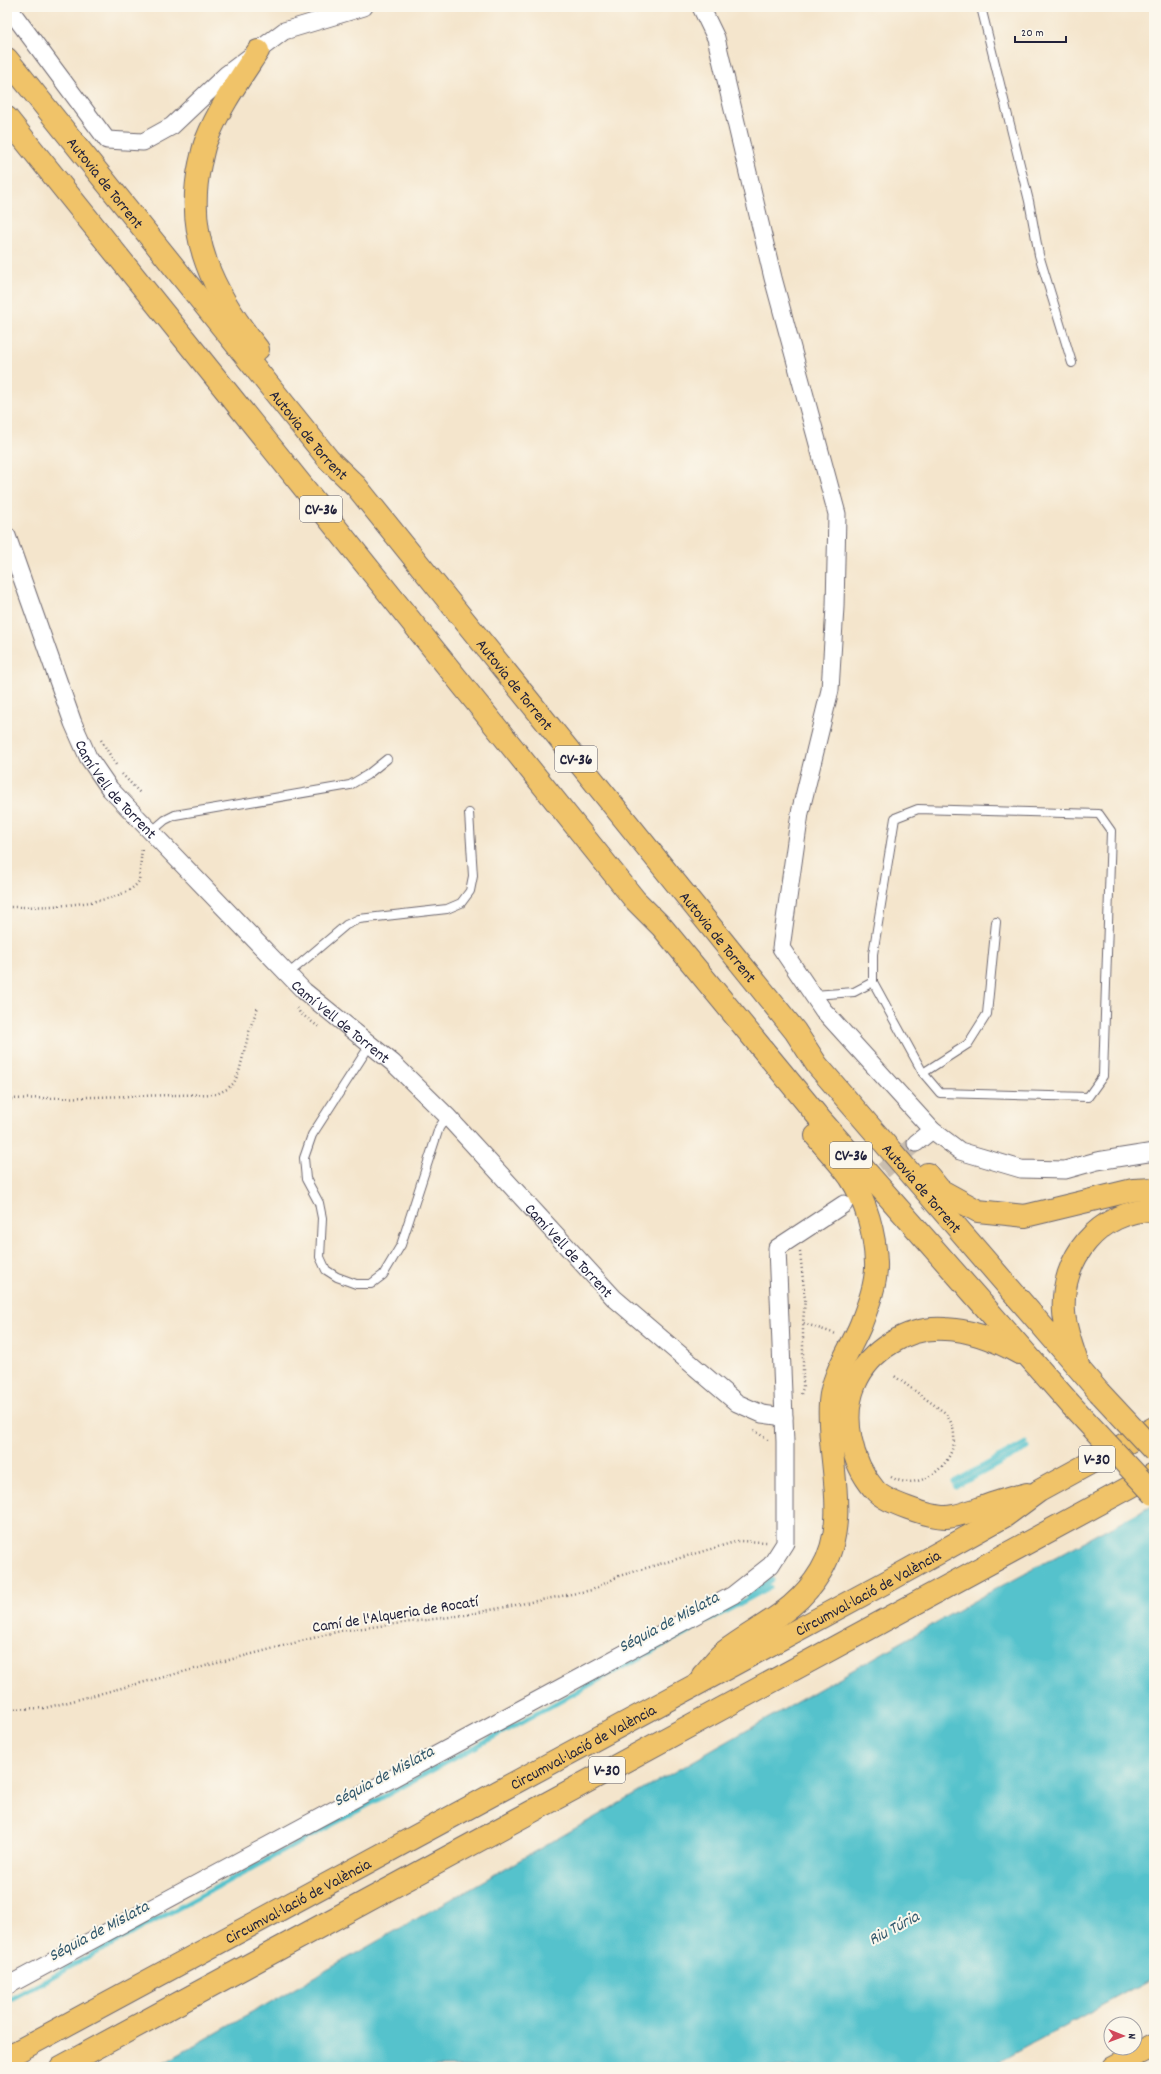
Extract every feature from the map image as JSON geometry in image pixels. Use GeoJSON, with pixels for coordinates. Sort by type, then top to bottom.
{"type":"FeatureCollection","features":[{"type":"Feature","properties":{"kind":"highway"},"geometry":{"type":"LineString","coordinates":[[258,51],[228,96],[206,141],[197,180],[196,212],[200,246],[212,279],[230,311],[339,448],[356,486]]}},
{"type":"Feature","properties":{"kind":"highway","name":"Autovia de Torrent"},"geometry":{"type":"LineString","coordinates":[[7,59],[328,460],[356,486],[795,1032],[816,1065],[1080,1372],[1154,1451]]}},
{"type":"Feature","properties":{"kind":"highway","name":"Autovia de Torrent"},"geometry":{"type":"LineString","coordinates":[[7,118],[635,900],[662,927],[820,1119],[1072,1406],[1154,1494]]}},
{"type":"Feature","properties":{"kind":"highway"},"geometry":{"type":"LineString","coordinates":[[635,900],[654,939],[850,1178],[864,1204],[872,1231],[876,1264],[871,1295],[861,1324],[838,1372],[830,1400],[829,1435],[837,1504],[833,1538],[822,1569],[803,1596],[775,1619],[722,1653],[696,1684]]}},
{"type":"Feature","properties":{"kind":"highway"},"geometry":{"type":"LineString","coordinates":[[795,1032],[826,1056],[940,1190],[978,1211],[1026,1216],[1133,1190],[1154,1189]]}},
{"type":"Feature","properties":{"kind":"highway"},"geometry":{"type":"LineString","coordinates":[[1080,1372],[1064,1313],[1065,1289],[1072,1263],[1087,1240],[1104,1224],[1128,1213],[1154,1210]]}},
{"type":"Feature","properties":{"kind":"highway"},"geometry":{"type":"LineString","coordinates":[[1031,1359],[998,1341],[973,1333],[945,1328],[925,1330],[906,1335],[886,1347],[866,1365],[855,1384],[850,1406],[849,1430],[853,1452],[862,1472],[874,1490],[896,1504],[921,1513],[946,1517],[1040,1491]]}},
{"type":"Feature","properties":{"kind":"highway","name":"Circumval·lació de València"},"geometry":{"type":"LineString","coordinates":[[7,2057],[1006,1516],[1040,1491],[1154,1428]]}},
{"type":"Feature","properties":{"kind":"highway","name":"Circumval·lació de València"},"geometry":{"type":"LineString","coordinates":[[61,2067],[1154,1474]]}},
{"type":"Feature","properties":{"kind":"highway"},"geometry":{"type":"LineString","coordinates":[[1113,2067],[1154,2045]]}},
{"type":"Feature","properties":{"kind":"street"},"geometry":{"type":"LineString","coordinates":[[8,7],[107,140],[143,142],[172,126],[227,74],[284,32],[364,7]]}},
{"type":"Feature","properties":{"kind":"street"},"geometry":{"type":"LineString","coordinates":[[706,8],[716,38],[773,278],[837,514],[835,607],[830,690],[800,813],[781,948],[823,1010],[932,1130],[960,1151],[1021,1169],[1065,1170],[1097,1161],[1154,1152]]}},
{"type":"Feature","properties":{"kind":"street","name":"Camí Vell de Torrent"},"geometry":{"type":"LineString","coordinates":[[7,536],[72,723],[88,757],[110,789],[304,991],[393,1063],[447,1116],[614,1298],[737,1403],[762,1414],[784,1417]]}},
{"type":"Feature","properties":{"kind":"street"},"geometry":{"type":"LineString","coordinates":[[916,1143],[932,1130]]}},
{"type":"Feature","properties":{"kind":"street"},"geometry":{"type":"LineString","coordinates":[[7,1986],[733,1595],[771,1565],[785,1543],[784,1417],[777,1248],[844,1204]]}},
{"type":"Feature","properties":{"kind":"lane"},"geometry":{"type":"LineString","coordinates":[[981,7],[1029,201],[1039,255],[1072,363]]}},
{"type":"Feature","properties":{"kind":"lane"},"geometry":{"type":"LineString","coordinates":[[151,832],[165,820],[175,815],[350,784],[367,775],[387,759]]}},
{"type":"Feature","properties":{"kind":"lane"},"geometry":{"type":"LineString","coordinates":[[918,809],[1099,814],[1112,831],[1103,1076],[1088,1097],[940,1093],[923,1073],[873,982],[873,954],[895,818],[918,809]]}},
{"type":"Feature","properties":{"kind":"lane"},"geometry":{"type":"LineString","coordinates":[[288,974],[346,925],[359,920],[447,909],[461,902],[470,891],[473,876],[469,814]]}},
{"type":"Feature","properties":{"kind":"lane"},"geometry":{"type":"LineString","coordinates":[[923,1073],[968,1044],[987,1014],[996,922]]}},
{"type":"Feature","properties":{"kind":"lane"},"geometry":{"type":"LineString","coordinates":[[814,996],[854,992],[873,982]]}},
{"type":"Feature","properties":{"kind":"lane"},"geometry":{"type":"LineString","coordinates":[[370,1045],[312,1135],[304,1158],[306,1179],[319,1203],[322,1218],[320,1257],[326,1270],[337,1277],[356,1284],[371,1284],[383,1275],[402,1245],[439,1128],[447,1116]]}},
{"type":"Feature","properties":{"kind":"path"},"geometry":{"type":"LineString","coordinates":[[99,738],[117,767]]}},
{"type":"Feature","properties":{"kind":"path"},"geometry":{"type":"LineString","coordinates":[[121,773],[142,796]]}},
{"type":"Feature","properties":{"kind":"path"},"geometry":{"type":"LineString","coordinates":[[7,907],[71,904],[103,899],[127,892],[139,882],[143,846],[151,832]]}},
{"type":"Feature","properties":{"kind":"path"},"geometry":{"type":"LineString","coordinates":[[7,1099],[218,1094],[234,1083],[239,1072],[250,1028],[258,1007]]}},
{"type":"Feature","properties":{"kind":"path"},"geometry":{"type":"LineString","coordinates":[[798,1400],[804,1388],[803,1323],[805,1299],[800,1249]]}},
{"type":"Feature","properties":{"kind":"path"},"geometry":{"type":"LineString","coordinates":[[803,1323],[838,1335]]}},
{"type":"Feature","properties":{"kind":"path"},"geometry":{"type":"LineString","coordinates":[[889,1476],[906,1481],[921,1479],[931,1475],[943,1467],[952,1453],[954,1440],[954,1428],[951,1420],[944,1412],[893,1375]]}},
{"type":"Feature","properties":{"kind":"path","name":"Camí de l'Alqueria de Rocatí"},"geometry":{"type":"LineString","coordinates":[[7,1709],[45,1708],[340,1630],[465,1615],[592,1590],[619,1576],[738,1541],[785,1543]]}},
{"type":"Feature","properties":{"kind":"water","name":"Riu Túria"},"geometry":{"type":"Polygon","coordinates":[[[1154,1504],[1154,1977],[989,2067],[157,2067],[979,1598],[1154,1504]]]}},
{"type":"Feature","properties":{"kind":"waterway","name":"Séquia de Mislata"},"geometry":{"type":"LineString","coordinates":[[954,1482],[1026,1443]]}},
{"type":"Feature","properties":{"kind":"waterway"},"geometry":{"type":"LineString","coordinates":[[956,1487],[1028,1448]]}},
{"type":"Feature","properties":{"kind":"waterway","name":"Séquia de Mislata"},"geometry":{"type":"LineString","coordinates":[[747,1594],[772,1580]]}},
{"type":"Feature","properties":{"kind":"waterway"},"geometry":{"type":"LineString","coordinates":[[7,2001],[770,1587]]}},
{"type":"Feature","properties":{"kind":"tunnel"},"geometry":{"type":"LineString","coordinates":[[864,1187],[916,1143]]}}]}
